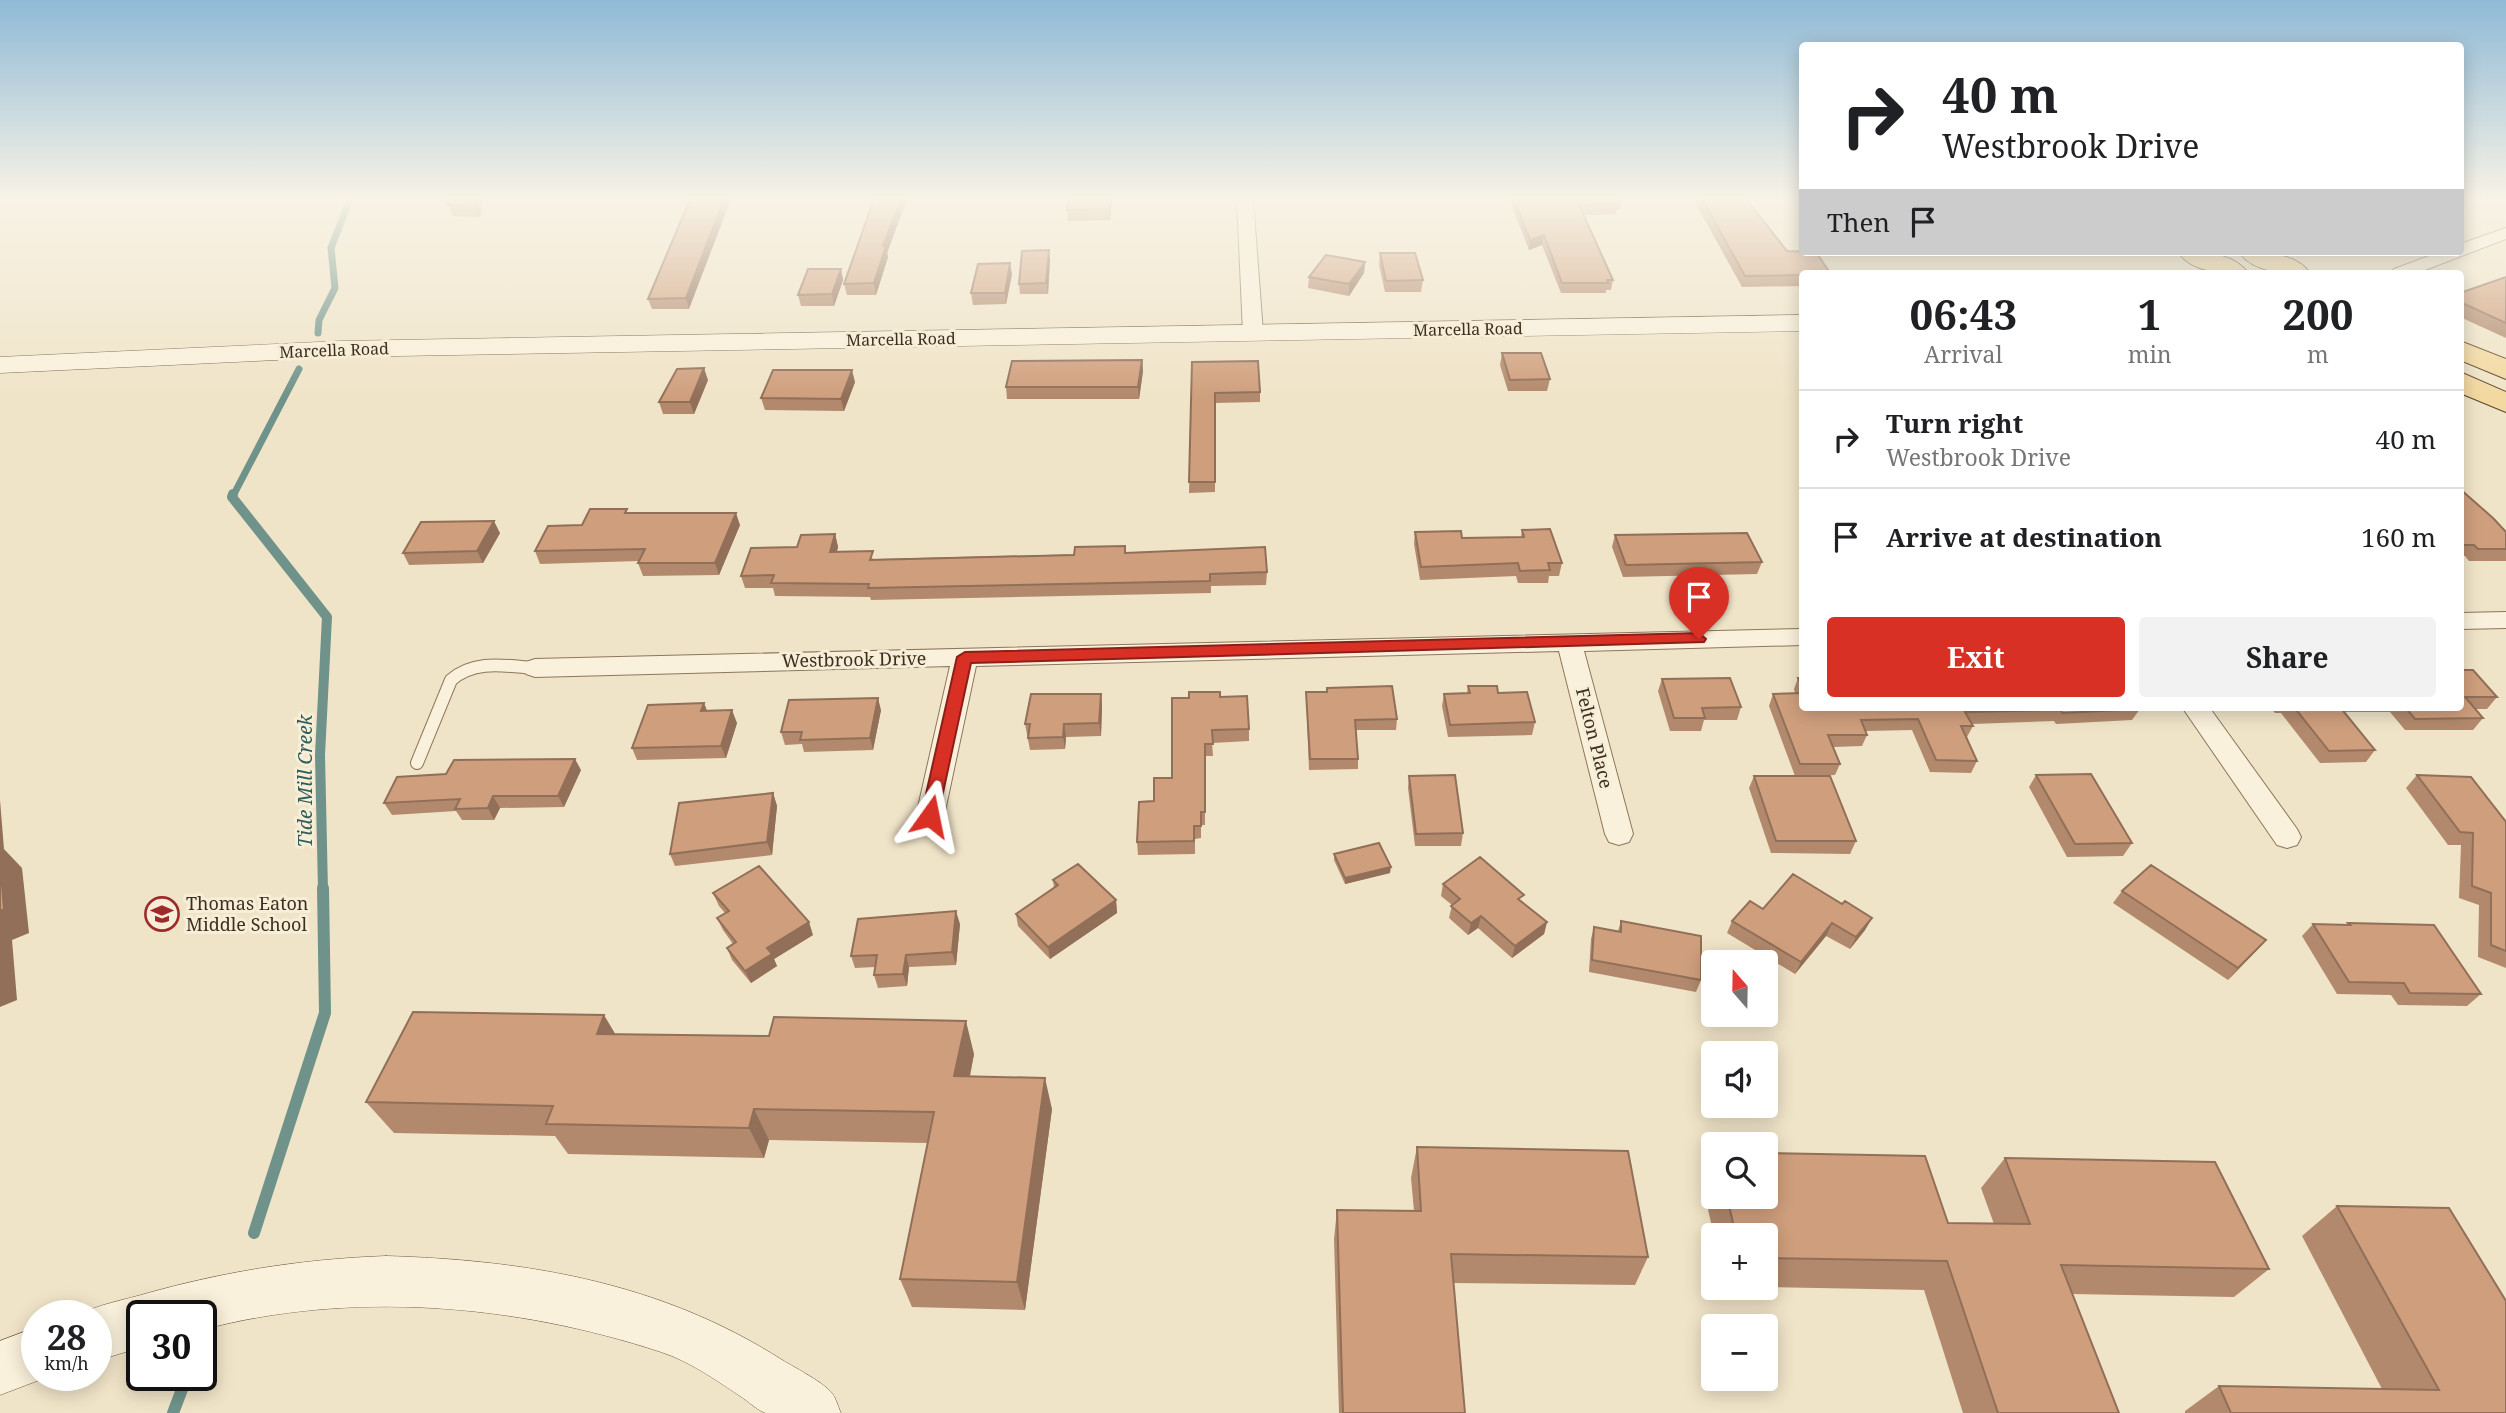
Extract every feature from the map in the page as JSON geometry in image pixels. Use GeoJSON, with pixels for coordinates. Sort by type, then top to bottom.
{"type":"FeatureCollection","features":[{"type":"Feature","properties":{"kind":"main road"},"geometry":{"type":"LineString","coordinates":[[2464,351],[2506,370]]}},
{"type":"Feature","properties":{"kind":"main road"},"geometry":{"type":"LineString","coordinates":[[2464,383],[2506,403]]}},
{"type":"Feature","properties":{"kind":"street"},"geometry":{"type":"LineString","coordinates":[[1249,265],[1253,333]]}},
{"type":"Feature","properties":{"kind":"street","name":"Marcella Road"},"geometry":{"type":"LineString","coordinates":[[0,365],[341,349],[1799,323]]}},
{"type":"Feature","properties":{"kind":"street"},"geometry":{"type":"LineString","coordinates":[[2464,621],[2506,620]]}},
{"type":"Feature","properties":{"kind":"street","name":"Westbrook Drive"},"geometry":{"type":"LineString","coordinates":[[535,668],[1799,637]]}},
{"type":"Feature","properties":{"kind":"street","name":"Felton Place"},"geometry":{"type":"LineString","coordinates":[[1569,641],[1619,834]]}},
{"type":"Feature","properties":{"kind":"street"},"geometry":{"type":"LineString","coordinates":[[930,816],[965,657]]}},
{"type":"Feature","properties":{"kind":"street"},"geometry":{"type":"LineString","coordinates":[[2198,711],[2287,837]]}},
{"type":"Feature","properties":{"kind":"street"},"geometry":{"type":"LineString","coordinates":[[217,1300],[327,1283],[419,1281],[513,1291],[590,1306],[676,1331],[752,1371],[813,1413]]}},
{"type":"Feature","properties":{"kind":"street"},"geometry":{"type":"LineString","coordinates":[[0,1368],[21,1360]]}},
{"type":"Feature","properties":{"kind":"lane"},"geometry":{"type":"LineString","coordinates":[[417,763],[451,680],[457,672],[476,666],[535,668]]}},
{"type":"Feature","properties":{"kind":"building"},"geometry":{"type":"Polygon","coordinates":[[[662,265],[699,265],[686,298],[648,299],[662,265]]]}},
{"type":"Feature","properties":{"kind":"building"},"geometry":{"type":"Polygon","coordinates":[[[851,265],[880,265],[874,283],[844,284],[851,265]]]}},
{"type":"Feature","properties":{"kind":"building"},"geometry":{"type":"Polygon","coordinates":[[[978,265],[1010,265],[1005,293],[971,293],[978,265]]]}},
{"type":"Feature","properties":{"kind":"building"},"geometry":{"type":"Polygon","coordinates":[[[1021,265],[1048,265],[1046,283],[1019,284],[1021,265]]]}},
{"type":"Feature","properties":{"kind":"building"},"geometry":{"type":"Polygon","coordinates":[[[1318,265],[1363,265],[1349,284],[1309,277],[1318,265]]]}},
{"type":"Feature","properties":{"kind":"building"},"geometry":{"type":"Polygon","coordinates":[[[1383,265],[1419,265],[1423,280],[1386,281],[1383,265]]]}},
{"type":"Feature","properties":{"kind":"building"},"geometry":{"type":"Polygon","coordinates":[[[1555,265],[1606,265],[1613,280],[1607,280],[1608,283],[1562,283],[1555,265]]]}},
{"type":"Feature","properties":{"kind":"building"},"geometry":{"type":"Polygon","coordinates":[[[1739,265],[1825,265],[1828,270],[1799,270],[1799,275],[1745,276],[1739,265]]]}},
{"type":"Feature","properties":{"kind":"building"},"geometry":{"type":"Polygon","coordinates":[[[808,269],[841,269],[832,294],[798,295],[808,269]]]}},
{"type":"Feature","properties":{"kind":"building"},"geometry":{"type":"Polygon","coordinates":[[[2506,277],[2506,323],[2464,304],[2464,292],[2506,277]]]}},
{"type":"Feature","properties":{"kind":"building"},"geometry":{"type":"Polygon","coordinates":[[[1502,353],[1541,353],[1550,379],[1510,380],[1502,353]]]}},
{"type":"Feature","properties":{"kind":"building"},"geometry":{"type":"Polygon","coordinates":[[[1142,360],[1138,387],[1006,387],[1012,361],[1142,360]]]}},
{"type":"Feature","properties":{"kind":"building"},"geometry":{"type":"Polygon","coordinates":[[[1258,361],[1260,392],[1215,393],[1215,482],[1189,482],[1192,362],[1258,361]]]}},
{"type":"Feature","properties":{"kind":"building"},"geometry":{"type":"Polygon","coordinates":[[[704,368],[690,402],[659,402],[677,369],[704,368]]]}},
{"type":"Feature","properties":{"kind":"building"},"geometry":{"type":"Polygon","coordinates":[[[773,370],[852,370],[841,399],[761,398],[773,370]]]}},
{"type":"Feature","properties":{"kind":"building"},"geometry":{"type":"Polygon","coordinates":[[[2464,493],[2506,532],[2506,549],[2478,549],[2474,545],[2464,545],[2464,493]]]}},
{"type":"Feature","properties":{"kind":"building"},"geometry":{"type":"Polygon","coordinates":[[[590,509],[627,509],[625,513],[736,513],[715,563],[638,563],[645,549],[535,551],[548,526],[582,525],[590,509]]]}},
{"type":"Feature","properties":{"kind":"building"},"geometry":{"type":"Polygon","coordinates":[[[494,521],[477,551],[403,553],[421,522],[494,521]]]}},
{"type":"Feature","properties":{"kind":"building"},"geometry":{"type":"Polygon","coordinates":[[[1550,529],[1562,563],[1548,563],[1550,570],[1520,571],[1518,563],[1421,567],[1415,532],[1461,531],[1462,538],[1524,537],[1522,530],[1550,529]]]}},
{"type":"Feature","properties":{"kind":"building"},"geometry":{"type":"Polygon","coordinates":[[[1747,533],[1762,562],[1626,565],[1615,535],[1747,533]]]}},
{"type":"Feature","properties":{"kind":"building"},"geometry":{"type":"Polygon","coordinates":[[[835,534],[830,552],[873,551],[870,560],[1074,555],[1075,547],[1125,546],[1125,553],[1265,547],[1267,572],[1210,574],[1210,581],[868,588],[869,584],[771,583],[774,575],[741,576],[751,548],[797,547],[801,535],[835,534]]]}},
{"type":"Feature","properties":{"kind":"building"},"geometry":{"type":"Polygon","coordinates":[[[2464,670],[2473,670],[2497,697],[2465,697],[2483,718],[2415,719],[2408,711],[2464,711],[2464,670]]]}},
{"type":"Feature","properties":{"kind":"building"},"geometry":{"type":"Polygon","coordinates":[[[1730,678],[1741,707],[1702,708],[1705,718],[1674,718],[1662,679],[1730,678]]]}},
{"type":"Feature","properties":{"kind":"building"},"geometry":{"type":"Polygon","coordinates":[[[1392,686],[1397,719],[1355,720],[1358,759],[1310,759],[1306,692],[1327,692],[1327,688],[1392,686]]]}},
{"type":"Feature","properties":{"kind":"building"},"geometry":{"type":"Polygon","coordinates":[[[1468,686],[1497,686],[1498,693],[1527,692],[1535,722],[1450,725],[1444,694],[1470,693],[1468,686]]]}},
{"type":"Feature","properties":{"kind":"building"},"geometry":{"type":"Polygon","coordinates":[[[1189,692],[1220,692],[1220,697],[1247,696],[1249,729],[1212,730],[1213,744],[1205,744],[1205,812],[1201,812],[1201,826],[1194,826],[1194,841],[1137,842],[1139,802],[1154,801],[1154,778],[1172,778],[1172,698],[1189,698],[1189,692]]]}},
{"type":"Feature","properties":{"kind":"building"},"geometry":{"type":"Polygon","coordinates":[[[1799,693],[1799,711],[2013,711],[1965,712],[1973,726],[1961,726],[1977,761],[1936,760],[1918,719],[1861,720],[1867,735],[1828,735],[1840,764],[1800,764],[1773,694],[1799,693]]]}},
{"type":"Feature","properties":{"kind":"building"},"geometry":{"type":"Polygon","coordinates":[[[1031,694],[1101,694],[1099,723],[1064,724],[1063,737],[1028,738],[1030,724],[1025,724],[1031,694]]]}},
{"type":"Feature","properties":{"kind":"building"},"geometry":{"type":"Polygon","coordinates":[[[878,698],[870,738],[800,740],[802,732],[781,732],[789,700],[878,698]]]}},
{"type":"Feature","properties":{"kind":"building"},"geometry":{"type":"Polygon","coordinates":[[[704,703],[701,711],[732,710],[721,746],[632,748],[648,705],[704,703]]]}},
{"type":"Feature","properties":{"kind":"building"},"geometry":{"type":"Polygon","coordinates":[[[2061,711],[2101,711],[2062,713],[2061,711]]]}},
{"type":"Feature","properties":{"kind":"building"},"geometry":{"type":"Polygon","coordinates":[[[2297,711],[2343,711],[2375,750],[2329,751],[2297,711]]]}},
{"type":"Feature","properties":{"kind":"building"},"geometry":{"type":"Polygon","coordinates":[[[575,759],[558,796],[493,796],[488,808],[455,809],[460,799],[384,803],[397,777],[446,774],[454,760],[575,759]]]}},
{"type":"Feature","properties":{"kind":"building"},"geometry":{"type":"Polygon","coordinates":[[[2091,774],[2132,843],[2075,844],[2036,775],[2091,774]]]}},
{"type":"Feature","properties":{"kind":"building"},"geometry":{"type":"Polygon","coordinates":[[[1455,775],[1463,833],[1416,834],[1409,776],[1455,775]]]}},
{"type":"Feature","properties":{"kind":"building"},"geometry":{"type":"Polygon","coordinates":[[[2417,775],[2471,777],[2506,822],[2506,951],[2491,945],[2491,893],[2472,886],[2473,833],[2460,832],[2417,775]]]}},
{"type":"Feature","properties":{"kind":"building"},"geometry":{"type":"Polygon","coordinates":[[[1754,776],[1830,776],[1856,841],[1776,841],[1754,776]]]}},
{"type":"Feature","properties":{"kind":"building"},"geometry":{"type":"Polygon","coordinates":[[[773,793],[767,842],[670,854],[679,803],[773,793]]]}},
{"type":"Feature","properties":{"kind":"building"},"geometry":{"type":"Polygon","coordinates":[[[1379,843],[1391,867],[1345,878],[1334,854],[1379,843]]]}},
{"type":"Feature","properties":{"kind":"building"},"geometry":{"type":"Polygon","coordinates":[[[1480,857],[1524,895],[1518,899],[1547,922],[1515,946],[1481,916],[1471,923],[1451,906],[1460,899],[1443,884],[1480,857]]]}},
{"type":"Feature","properties":{"kind":"building"},"geometry":{"type":"Polygon","coordinates":[[[0,861],[4,909],[0,911],[0,861]]]}},
{"type":"Feature","properties":{"kind":"building"},"geometry":{"type":"Polygon","coordinates":[[[1078,864],[1116,900],[1048,947],[1016,914],[1058,885],[1053,880],[1078,864]]]}},
{"type":"Feature","properties":{"kind":"building"},"geometry":{"type":"Polygon","coordinates":[[[2151,865],[2266,940],[2238,968],[2122,891],[2151,865]]]}},
{"type":"Feature","properties":{"kind":"building"},"geometry":{"type":"Polygon","coordinates":[[[759,866],[809,922],[767,948],[772,954],[745,971],[727,948],[736,942],[717,918],[729,911],[713,893],[759,866]]]}},
{"type":"Feature","properties":{"kind":"building"},"geometry":{"type":"Polygon","coordinates":[[[1793,874],[1842,904],[1845,901],[1872,918],[1856,937],[1832,923],[1801,962],[1732,921],[1750,901],[1763,909],[1793,874]]]}},
{"type":"Feature","properties":{"kind":"building"},"geometry":{"type":"Polygon","coordinates":[[[956,911],[952,952],[906,955],[903,974],[874,975],[877,955],[851,956],[858,919],[956,911]]]}},
{"type":"Feature","properties":{"kind":"building"},"geometry":{"type":"Polygon","coordinates":[[[1621,921],[1701,936],[1701,980],[1592,960],[1594,927],[1621,932],[1621,921]]]}},
{"type":"Feature","properties":{"kind":"building"},"geometry":{"type":"Polygon","coordinates":[[[2348,923],[2434,925],[2481,994],[2410,993],[2404,983],[2349,982],[2313,924],[2350,925],[2348,923]]]}},
{"type":"Feature","properties":{"kind":"building"},"geometry":{"type":"Polygon","coordinates":[[[413,1012],[604,1015],[597,1034],[769,1036],[774,1017],[966,1021],[954,1076],[1045,1078],[1017,1282],[900,1279],[934,1112],[754,1109],[749,1128],[546,1124],[553,1106],[366,1102],[413,1012]]]}},
{"type":"Feature","properties":{"kind":"building"},"geometry":{"type":"Polygon","coordinates":[[[1417,1147],[1628,1151],[1648,1257],[1451,1254],[1465,1413],[1343,1413],[1337,1210],[1421,1211],[1417,1147]]]}},
{"type":"Feature","properties":{"kind":"building"},"geometry":{"type":"Polygon","coordinates":[[[1778,1153],[1925,1156],[1948,1223],[2030,1224],[2005,1158],[2215,1162],[2269,1269],[2061,1265],[2119,1413],[1998,1413],[1947,1261],[1778,1258],[1778,1223],[1733,1223],[1730,1209],[1778,1209],[1778,1153]]]}},
{"type":"Feature","properties":{"kind":"building"},"geometry":{"type":"Polygon","coordinates":[[[2337,1206],[2449,1208],[2506,1301],[2506,1413],[2231,1413],[2219,1386],[2439,1390],[2337,1206]]]}},
{"type":"Feature","properties":{"kind":"waterway","name":"Tide Mill Creek"},"geometry":{"type":"LineString","coordinates":[[318,333],[319,320],[335,288],[333,265]]}},
{"type":"Feature","properties":{"kind":"waterway","name":"Tide Mill Creek"},"geometry":{"type":"LineString","coordinates":[[233,496],[299,369]]}},
{"type":"Feature","properties":{"kind":"waterway","name":"Tide Mill Creek"},"geometry":{"type":"LineString","coordinates":[[233,494],[232,497],[327,617],[320,755],[323,890]]}},
{"type":"Feature","properties":{"kind":"waterway","name":"Tide Mill Creek"},"geometry":{"type":"LineString","coordinates":[[254,1233],[325,1013],[323,888]]}},
{"type":"Feature","properties":{"kind":"waterway","name":"Tide Mill Creek"},"geometry":{"type":"LineString","coordinates":[[173,1413],[181,1391]]}},
{"type":"Feature","properties":{"kind":"place","name":"Thomas Eaton Middle School"},"geometry":{"type":"Point","coordinates":[162,914]}},
{"type":"Feature","properties":{"kind":"route"},"geometry":{"type":"LineString","coordinates":[[930,816],[965,657],[1699,639]]}}]}
